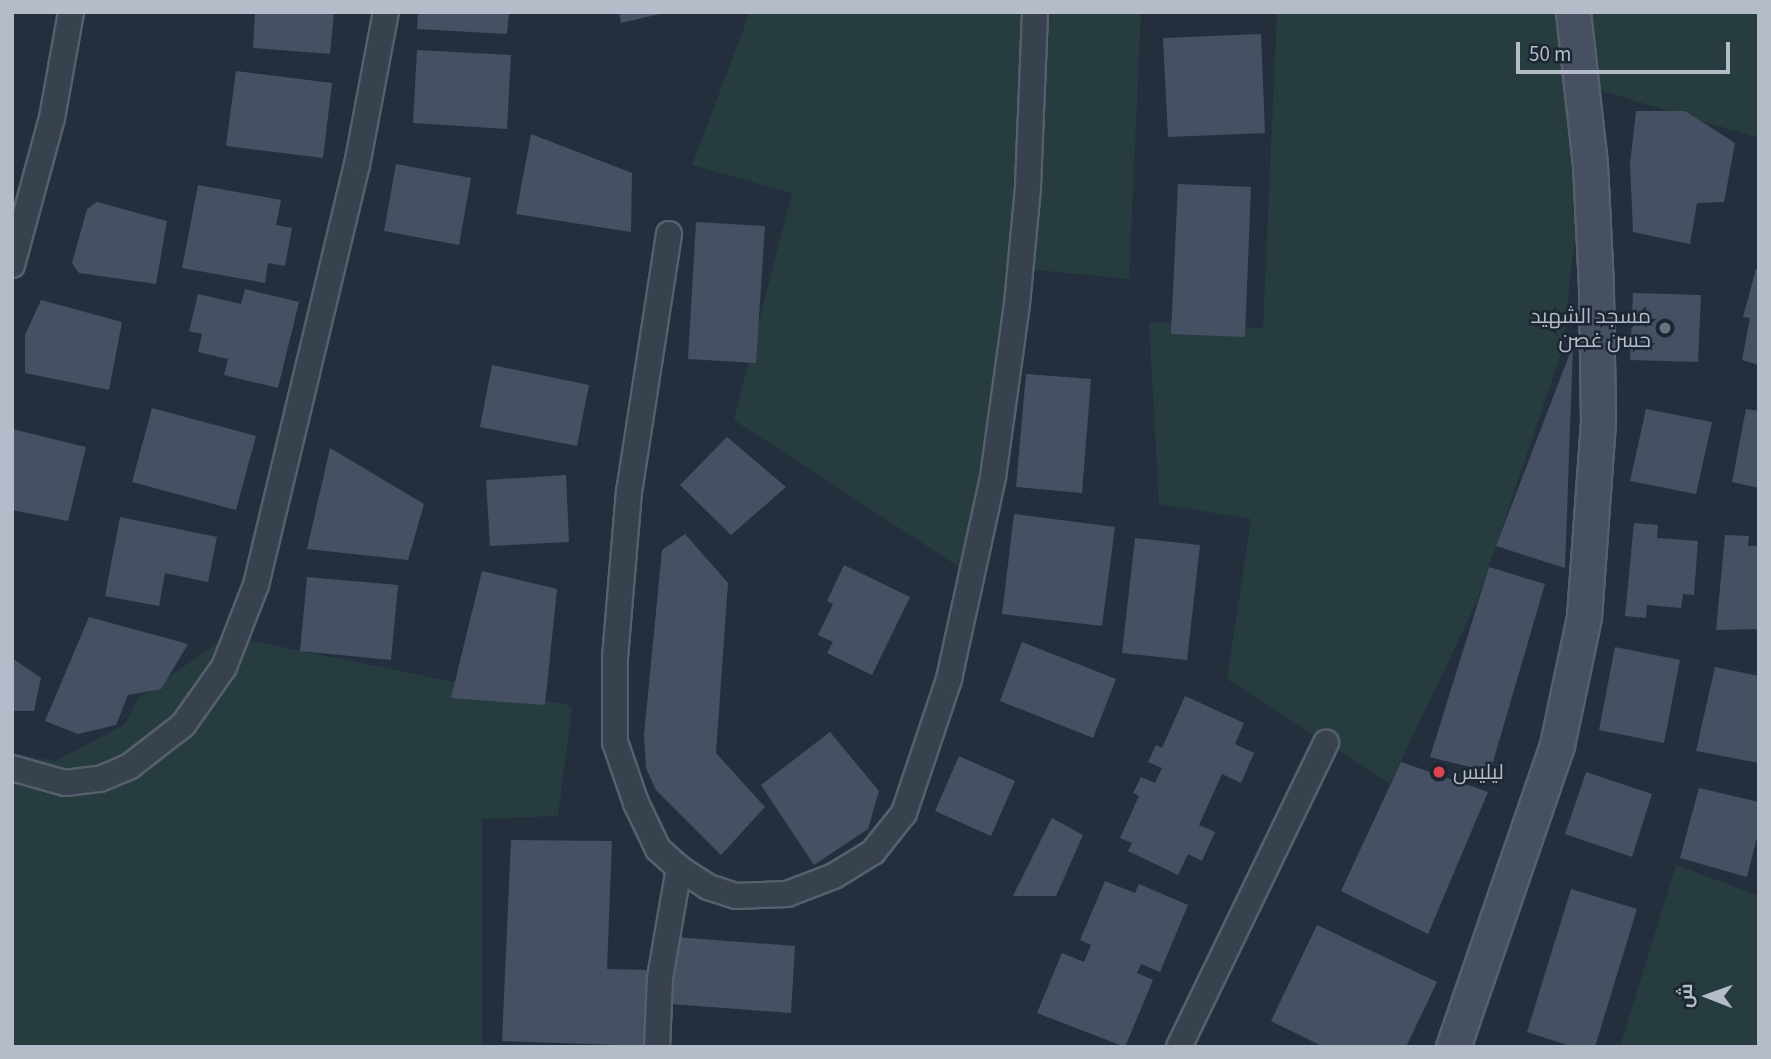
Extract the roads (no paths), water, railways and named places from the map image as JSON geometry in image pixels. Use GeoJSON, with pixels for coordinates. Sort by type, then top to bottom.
{"type":"FeatureCollection","features":[{"type":"Feature","properties":{"kind":"street"},"geometry":{"type":"LineString","coordinates":[[12,265],[49,131],[71,12]]}},
{"type":"Feature","properties":{"kind":"street"},"geometry":{"type":"LineString","coordinates":[[12,768],[65,783],[100,779],[130,766],[183,724],[224,667],[256,585],[358,165],[386,12]]}},
{"type":"Feature","properties":{"kind":"street"},"geometry":{"type":"LineString","coordinates":[[669,234],[629,491],[615,659],[615,742],[636,803],[658,849],[708,887],[736,896],[788,894],[834,876],[873,852],[904,813],[949,679],[993,477],[1028,187],[1035,12]]}},
{"type":"Feature","properties":{"kind":"street"},"geometry":{"type":"LineString","coordinates":[[1453,1047],[1557,745],[1573,688],[1584,617],[1598,419],[1596,287],[1590,164],[1573,12]]}},
{"type":"Feature","properties":{"kind":"street"},"geometry":{"type":"LineString","coordinates":[[1179,1047],[1325,743]]}},
{"type":"Feature","properties":{"kind":"street"},"geometry":{"type":"LineString","coordinates":[[657,1047],[660,978],[680,868]]}},
{"type":"Feature","properties":{"kind":"place","name":"مسجد الشهيد حسن غصن"},"geometry":{"type":"Point","coordinates":[1665,328]}},
{"type":"Feature","properties":{"kind":"place","name":"ليليس"},"geometry":{"type":"Point","coordinates":[1439,772]}}]}
